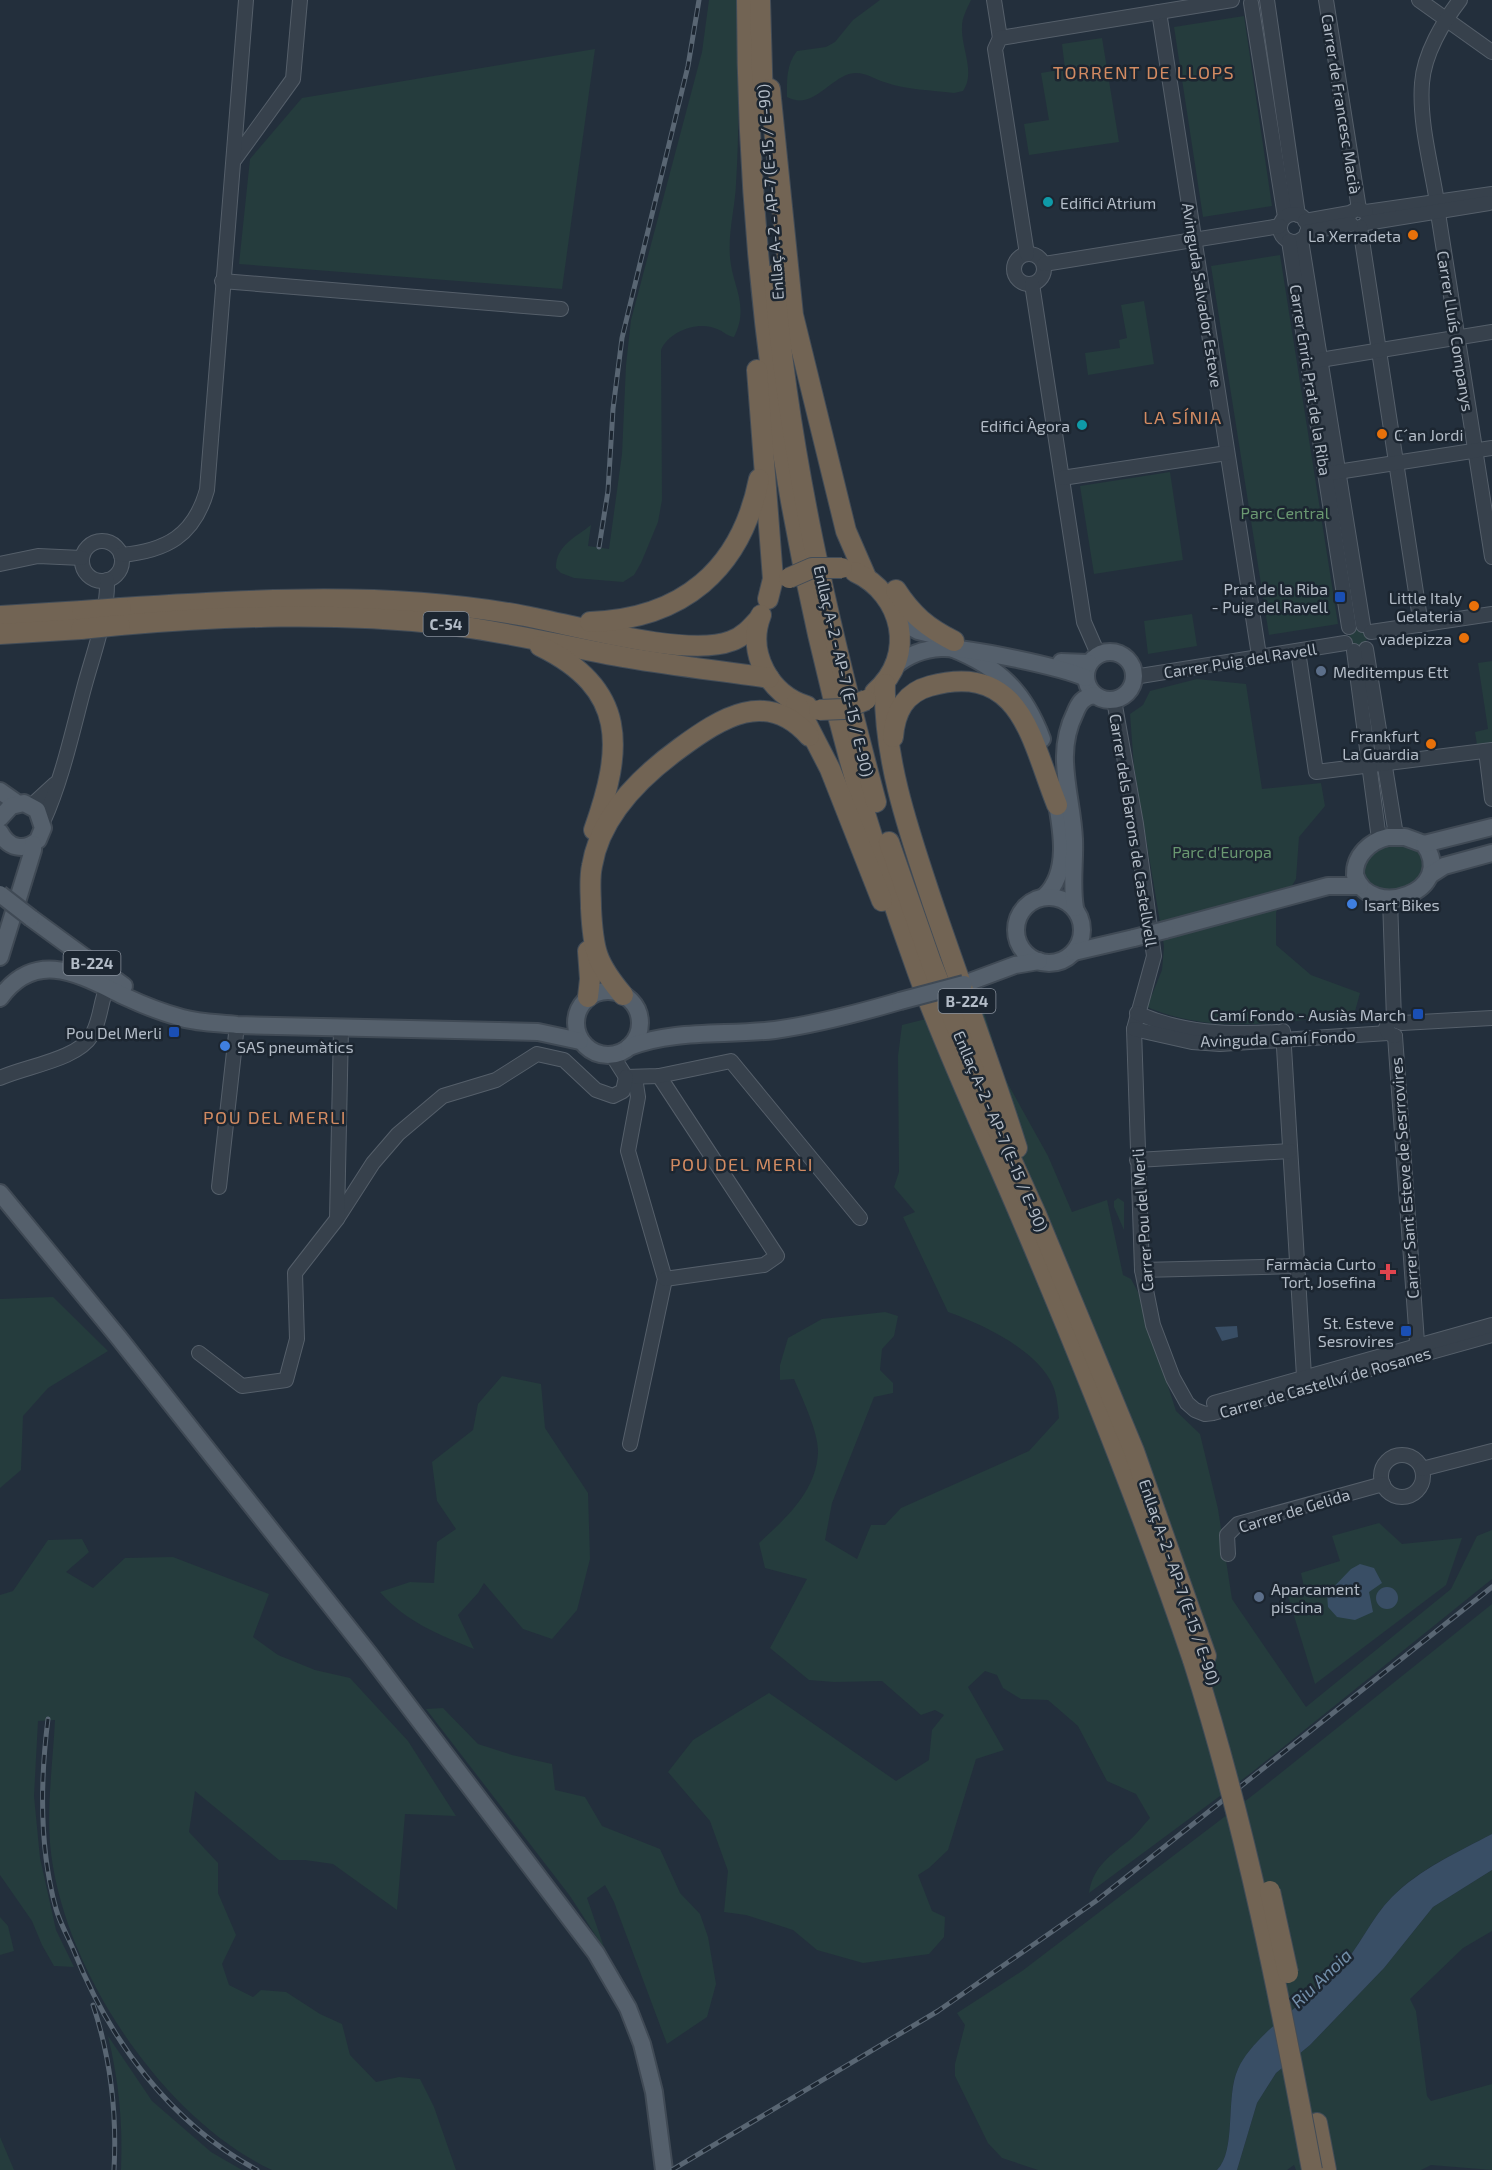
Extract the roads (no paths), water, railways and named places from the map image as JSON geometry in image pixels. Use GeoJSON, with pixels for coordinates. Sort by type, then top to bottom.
{"type":"FeatureCollection","features":[{"type":"Feature","properties":{"kind":"highway","name":"Enllaç A-2 - AP-7 (E-15 / E-90)"},"geometry":{"type":"LineString","coordinates":[[747,0],[754,52],[774,285],[796,445],[833,637],[880,815],[931,962],[1029,1217]]}},
{"type":"Feature","properties":{"kind":"highway","name":"Enllaç A-2 - AP-7 (E-15 / E-90)"},"geometry":{"type":"LineString","coordinates":[[760,0],[754,52],[761,285],[775,418],[811,605],[845,743],[918,974],[1134,1451],[1200,1658],[1239,1765],[1265,1869],[1326,2170]]}},
{"type":"Feature","properties":{"kind":"highway"},"geometry":{"type":"LineString","coordinates":[[754,52],[741,105],[772,579],[768,599]]}},
{"type":"Feature","properties":{"kind":"highway"},"geometry":{"type":"LineString","coordinates":[[754,52],[773,98],[793,315],[846,531],[866,577]]}},
{"type":"Feature","properties":{"kind":"highway"},"geometry":{"type":"LineString","coordinates":[[558,623],[606,622],[654,612],[674,604],[705,585],[727,557],[746,523],[753,503],[763,453]]}},
{"type":"Feature","properties":{"kind":"highway"},"geometry":{"type":"LineString","coordinates":[[846,531],[915,617],[953,645]]}},
{"type":"Feature","properties":{"kind":"highway","name":"C-54"},"geometry":{"type":"LineString","coordinates":[[812,568],[842,568],[866,577],[881,588],[892,603],[898,620],[901,644],[895,666],[885,684],[866,700],[844,709],[819,710],[796,703],[768,678],[759,660],[756,640],[759,619],[768,599],[789,578],[812,568]]}},
{"type":"Feature","properties":{"kind":"highway","name":"C-54"},"geometry":{"type":"LineString","coordinates":[[121,617],[245,599],[324,599],[461,607],[623,636],[704,646],[730,641],[749,630],[759,619]]}},
{"type":"Feature","properties":{"kind":"highway","name":"C-54"},"geometry":{"type":"LineString","coordinates":[[0,616],[81,620]]}},
{"type":"Feature","properties":{"kind":"highway","name":"C-54"},"geometry":{"type":"LineString","coordinates":[[0,634],[81,620],[121,617],[360,618],[507,632],[629,658],[768,678]]}},
{"type":"Feature","properties":{"kind":"highway"},"geometry":{"type":"LineString","coordinates":[[507,632],[569,661],[591,684],[610,716],[613,731],[612,770],[588,852],[583,882],[590,979],[583,1003]]}},
{"type":"Feature","properties":{"kind":"highway"},"geometry":{"type":"LineString","coordinates":[[898,788],[892,740],[894,723],[905,700],[927,687],[946,682],[970,681],[993,687],[1015,705],[1030,730],[1057,805]]}},
{"type":"Feature","properties":{"kind":"highway"},"geometry":{"type":"LineString","coordinates":[[885,684],[884,715],[898,788]]}},
{"type":"Feature","properties":{"kind":"highway"},"geometry":{"type":"LineString","coordinates":[[796,703],[830,769],[967,1118],[1029,1217]]}},
{"type":"Feature","properties":{"kind":"highway"},"geometry":{"type":"LineString","coordinates":[[623,995],[603,970],[597,954],[591,890],[592,866],[600,840],[612,816],[630,792],[658,765],[709,727],[737,714],[750,711],[782,716],[795,723],[807,734],[830,769]]}},
{"type":"Feature","properties":{"kind":"highway","name":"B-224"},"geometry":{"type":"LineString","coordinates":[[898,788],[913,845],[999,1088],[1029,1217]]}},
{"type":"Feature","properties":{"kind":"highway","name":"Enllaç A-2 - AP-7 (E-15 / E-90)"},"geometry":{"type":"LineString","coordinates":[[1200,1658],[1216,1735],[1252,1875],[1312,2170]]}},
{"type":"Feature","properties":{"kind":"main road"},"geometry":{"type":"LineString","coordinates":[[898,620],[953,645],[1002,675],[1027,706],[1047,754],[1057,805]]}},
{"type":"Feature","properties":{"kind":"main road"},"geometry":{"type":"LineString","coordinates":[[895,666],[915,654],[953,645],[1091,665],[1106,651],[1119,653],[1130,662],[1134,673],[1129,691],[1114,700],[1094,695],[1082,700],[1069,723],[1064,749],[1064,774],[1074,842],[1072,891],[1075,908],[1083,927],[1094,936],[1114,943]]}},
{"type":"Feature","properties":{"kind":"main road"},"geometry":{"type":"LineString","coordinates":[[1091,665],[1094,695]]}},
{"type":"Feature","properties":{"kind":"main road"},"geometry":{"type":"LineString","coordinates":[[0,791],[10,809],[41,815],[43,822],[41,834],[33,844],[0,957]]}},
{"type":"Feature","properties":{"kind":"main road","name":"B-224"},"geometry":{"type":"LineString","coordinates":[[995,974],[1007,960],[1017,939],[1016,928],[1025,907],[1045,896],[1057,880],[1061,838],[1057,805]]}},
{"type":"Feature","properties":{"kind":"main road"},"geometry":{"type":"LineString","coordinates":[[1379,839],[1399,837],[1424,844],[1492,827]]}},
{"type":"Feature","properties":{"kind":"main road"},"geometry":{"type":"LineString","coordinates":[[0,832],[4,840],[15,847],[24,876]]}},
{"type":"Feature","properties":{"kind":"main road","name":"B-224"},"geometry":{"type":"LineString","coordinates":[[1328,886],[1355,869],[1361,854],[1379,839]]}},
{"type":"Feature","properties":{"kind":"main road"},"geometry":{"type":"LineString","coordinates":[[15,847],[33,844]]}},
{"type":"Feature","properties":{"kind":"main road"},"geometry":{"type":"LineString","coordinates":[[1424,844],[1432,858],[1430,875]]}},
{"type":"Feature","properties":{"kind":"main road"},"geometry":{"type":"LineString","coordinates":[[1390,899],[1415,892],[1430,875],[1444,866],[1492,853]]}},
{"type":"Feature","properties":{"kind":"main road"},"geometry":{"type":"LineString","coordinates":[[1355,869],[1356,879],[1360,886]]}},
{"type":"Feature","properties":{"kind":"main road","name":"B-224"},"geometry":{"type":"LineString","coordinates":[[0,894],[151,1006],[194,1021],[237,1025],[538,1032],[580,1041],[594,1052],[612,1055],[649,1039],[671,1035],[775,1030],[845,1016],[964,984],[1016,965],[1039,961],[1060,962],[1074,952],[1328,886],[1360,886],[1378,897],[1390,899]]}},
{"type":"Feature","properties":{"kind":"main road"},"geometry":{"type":"LineString","coordinates":[[1045,896],[1066,900],[1075,908]]}},
{"type":"Feature","properties":{"kind":"main road"},"geometry":{"type":"LineString","coordinates":[[1074,952],[1081,942],[1083,927]]}},
{"type":"Feature","properties":{"kind":"main road"},"geometry":{"type":"LineString","coordinates":[[1017,939],[1029,956],[1039,961]]}},
{"type":"Feature","properties":{"kind":"main road"},"geometry":{"type":"LineString","coordinates":[[0,998],[8,986],[22,975],[42,968],[85,976],[151,1006]]}},
{"type":"Feature","properties":{"kind":"main road","name":"B-224"},"geometry":{"type":"LineString","coordinates":[[538,1032],[566,1021],[583,1003],[606,991],[623,995]]}},
{"type":"Feature","properties":{"kind":"main road"},"geometry":{"type":"LineString","coordinates":[[623,995],[650,1023],[671,1035]]}},
{"type":"Feature","properties":{"kind":"main road"},"geometry":{"type":"LineString","coordinates":[[580,1041],[575,1025],[583,1003]]}},
{"type":"Feature","properties":{"kind":"main road"},"geometry":{"type":"LineString","coordinates":[[629,1047],[639,1032],[638,1011]]}},
{"type":"Feature","properties":{"kind":"main road"},"geometry":{"type":"LineString","coordinates":[[0,1193],[119,1338],[369,1654],[596,1953],[628,2008],[642,2044],[654,2092],[663,2162]]}},
{"type":"Feature","properties":{"kind":"street"},"geometry":{"type":"LineString","coordinates":[[121,555],[161,548],[175,541],[203,505],[207,490],[246,0]]}},
{"type":"Feature","properties":{"kind":"street"},"geometry":{"type":"LineString","coordinates":[[232,163],[293,79],[300,0]]}},
{"type":"Feature","properties":{"kind":"street"},"geometry":{"type":"LineString","coordinates":[[994,0],[997,44],[1027,254]]}},
{"type":"Feature","properties":{"kind":"street"},"geometry":{"type":"LineString","coordinates":[[997,44],[1232,0]]}},
{"type":"Feature","properties":{"kind":"street"},"geometry":{"type":"LineString","coordinates":[[1250,2],[1258,6],[1266,0]]}},
{"type":"Feature","properties":{"kind":"street","name":"Carrer Enric Prat de la Riba"},"geometry":{"type":"LineString","coordinates":[[1266,0],[1293,228]]}},
{"type":"Feature","properties":{"kind":"street","name":"Carrer de Francesc Macià"},"geometry":{"type":"LineString","coordinates":[[1326,0],[1421,625]]}},
{"type":"Feature","properties":{"kind":"street"},"geometry":{"type":"LineString","coordinates":[[1419,0],[1492,52]]}},
{"type":"Feature","properties":{"kind":"street","name":"Carrer Lluís Companys"},"geometry":{"type":"LineString","coordinates":[[1460,0],[1446,18],[1427,61],[1422,82],[1424,118],[1456,338],[1492,557]]}},
{"type":"Feature","properties":{"kind":"street","name":"Carrer Enric Prat de la Riba"},"geometry":{"type":"LineString","coordinates":[[1250,2],[1293,228],[1358,638]]}},
{"type":"Feature","properties":{"kind":"street","name":"Avinguda Salvador Esteve"},"geometry":{"type":"LineString","coordinates":[[1159,12],[1258,649]]}},
{"type":"Feature","properties":{"kind":"street"},"geometry":{"type":"LineString","coordinates":[[1438,207],[1492,194]]}},
{"type":"Feature","properties":{"kind":"street"},"geometry":{"type":"LineString","coordinates":[[1044,267],[1359,218],[1438,207],[1492,203]]}},
{"type":"Feature","properties":{"kind":"street"},"geometry":{"type":"LineString","coordinates":[[1027,254],[1038,256],[1044,267],[1040,280],[1032,284],[1019,281],[1014,272],[1016,261],[1027,254]]}},
{"type":"Feature","properties":{"kind":"street"},"geometry":{"type":"LineString","coordinates":[[222,281],[561,309]]}},
{"type":"Feature","properties":{"kind":"street"},"geometry":{"type":"LineString","coordinates":[[1032,284],[1091,665]]}},
{"type":"Feature","properties":{"kind":"street"},"geometry":{"type":"LineString","coordinates":[[1314,361],[1492,332]]}},
{"type":"Feature","properties":{"kind":"street"},"geometry":{"type":"LineString","coordinates":[[1332,473],[1492,448]]}},
{"type":"Feature","properties":{"kind":"street"},"geometry":{"type":"LineString","coordinates":[[1062,478],[1227,453]]}},
{"type":"Feature","properties":{"kind":"street"},"geometry":{"type":"LineString","coordinates":[[101,541],[113,544],[121,555],[121,567],[107,580],[94,579],[89,575],[82,558],[89,546],[101,541]]}},
{"type":"Feature","properties":{"kind":"street"},"geometry":{"type":"LineString","coordinates":[[0,564],[38,556],[82,558]]}},
{"type":"Feature","properties":{"kind":"street"},"geometry":{"type":"LineString","coordinates":[[43,822],[57,782],[99,631],[108,596],[107,580]]}},
{"type":"Feature","properties":{"kind":"street","name":"Carrer Puig del Ravell"},"geometry":{"type":"LineString","coordinates":[[1134,673],[1298,651],[1421,625],[1492,614]]}},
{"type":"Feature","properties":{"kind":"street","name":"Carrer Puig del Ravell"},"geometry":{"type":"LineString","coordinates":[[1134,673],[1258,649],[1492,621]]}},
{"type":"Feature","properties":{"kind":"street"},"geometry":{"type":"LineString","coordinates":[[1358,638],[1399,837]]}},
{"type":"Feature","properties":{"kind":"street"},"geometry":{"type":"LineString","coordinates":[[1358,638],[1379,839]]}},
{"type":"Feature","properties":{"kind":"street"},"geometry":{"type":"LineString","coordinates":[[1298,651],[1316,772],[1489,750],[1492,799]]}},
{"type":"Feature","properties":{"kind":"street","name":"Carrer dels Barons de Castellvell"},"geometry":{"type":"LineString","coordinates":[[1114,700],[1136,824],[1154,956],[1134,1029]]}},
{"type":"Feature","properties":{"kind":"street"},"geometry":{"type":"LineString","coordinates":[[10,809],[57,782]]}},
{"type":"Feature","properties":{"kind":"street","name":"Carrer Sant Esteve de Sesrrovires"},"geometry":{"type":"LineString","coordinates":[[1390,899],[1395,1028],[1417,1351]]}},
{"type":"Feature","properties":{"kind":"street"},"geometry":{"type":"LineString","coordinates":[[0,1078],[77,1050],[91,1037],[101,1014],[100,1003],[107,987]]}},
{"type":"Feature","properties":{"kind":"street","name":"Avinguda Camí Fondo"},"geometry":{"type":"LineString","coordinates":[[1137,1013],[1155,1021],[1194,1030],[1284,1036]]}},
{"type":"Feature","properties":{"kind":"street","name":"Avinguda Camí Fondo"},"geometry":{"type":"LineString","coordinates":[[1134,1029],[1202,1042],[1395,1028],[1492,1018]]}},
{"type":"Feature","properties":{"kind":"street"},"geometry":{"type":"LineString","coordinates":[[219,1187],[237,1025]]}},
{"type":"Feature","properties":{"kind":"street","name":"Avinguda Camí Fondo"},"geometry":{"type":"LineString","coordinates":[[1395,1028],[1492,1026]]}},
{"type":"Feature","properties":{"kind":"street"},"geometry":{"type":"LineString","coordinates":[[337,1219],[341,1028]]}},
{"type":"Feature","properties":{"kind":"street","name":"Carrer Pou del Merli"},"geometry":{"type":"LineString","coordinates":[[1134,1029],[1142,1270],[1156,1335],[1187,1403]]}},
{"type":"Feature","properties":{"kind":"street"},"geometry":{"type":"LineString","coordinates":[[1284,1036],[1306,1381]]}},
{"type":"Feature","properties":{"kind":"street"},"geometry":{"type":"LineString","coordinates":[[199,1353],[242,1386],[286,1380],[297,1339],[295,1273],[337,1219],[373,1163],[392,1141],[443,1096],[496,1080],[537,1054],[564,1060],[596,1090],[613,1096],[623,1091],[626,1077]]}},
{"type":"Feature","properties":{"kind":"street"},"geometry":{"type":"LineString","coordinates":[[612,1055],[626,1077],[636,1084],[638,1097],[628,1150],[665,1279],[630,1444]]}},
{"type":"Feature","properties":{"kind":"street"},"geometry":{"type":"LineString","coordinates":[[626,1077],[659,1076],[731,1061],[860,1218]]}},
{"type":"Feature","properties":{"kind":"street"},"geometry":{"type":"LineString","coordinates":[[659,1076],[777,1256],[764,1265],[665,1279]]}},
{"type":"Feature","properties":{"kind":"street"},"geometry":{"type":"LineString","coordinates":[[1137,1160],[1290,1151]]}},
{"type":"Feature","properties":{"kind":"street"},"geometry":{"type":"LineString","coordinates":[[1142,1270],[1297,1266]]}},
{"type":"Feature","properties":{"kind":"street","name":"Carrer de Castellví de Rosanes"},"geometry":{"type":"LineString","coordinates":[[1417,1351],[1492,1325]]}},
{"type":"Feature","properties":{"kind":"street","name":"Carrer de Castellví de Rosanes"},"geometry":{"type":"LineString","coordinates":[[1187,1403],[1214,1404],[1417,1351],[1492,1335]]}},
{"type":"Feature","properties":{"kind":"street"},"geometry":{"type":"LineString","coordinates":[[1422,1469],[1492,1451]]}},
{"type":"Feature","properties":{"kind":"street"},"geometry":{"type":"LineString","coordinates":[[1394,1456],[1414,1458],[1422,1469],[1422,1483],[1413,1494],[1399,1497],[1392,1495],[1383,1484],[1384,1465],[1394,1456]]}},
{"type":"Feature","properties":{"kind":"street","name":"Carrer de Gelida"},"geometry":{"type":"LineString","coordinates":[[1228,1554],[1227,1535],[1238,1524],[1383,1484]]}},
{"type":"Feature","properties":{"kind":"water"},"geometry":{"type":"Polygon","coordinates":[[[1237,1326],[1238,1337],[1222,1341],[1215,1327],[1237,1326]]]}},
{"type":"Feature","properties":{"kind":"water"},"geometry":{"type":"Polygon","coordinates":[[[1360,1564],[1374,1568],[1382,1583],[1369,1592],[1373,1612],[1355,1620],[1337,1617],[1328,1607],[1327,1594],[1351,1569],[1360,1564]]]}},
{"type":"Feature","properties":{"kind":"water"},"geometry":{"type":"Polygon","coordinates":[[[1387,1587],[1395,1590],[1398,1598],[1395,1606],[1387,1609],[1379,1606],[1376,1598],[1379,1590],[1387,1587]]]}},
{"type":"Feature","properties":{"kind":"water"},"geometry":{"type":"Polygon","coordinates":[[[1492,1834],[1492,1870],[1433,1907],[1384,1968],[1310,2045],[1276,2073],[1257,2103],[1237,2170],[1217,2170],[1227,2150],[1234,2081],[1245,2056],[1269,2030],[1338,1970],[1385,1905],[1403,1887],[1440,1862],[1492,1834]]]}},
{"type":"Feature","properties":{"kind":"railway"},"geometry":{"type":"LineString","coordinates":[[599,547],[608,491],[613,409],[622,338],[688,66],[699,0]]}},
{"type":"Feature","properties":{"kind":"railway"},"geometry":{"type":"LineString","coordinates":[[672,2170],[938,2011],[1096,1901],[1492,1587]]}},
{"type":"Feature","properties":{"kind":"railway"},"geometry":{"type":"LineString","coordinates":[[48,1719],[43,1767],[46,1862],[58,1914],[89,1984],[125,2047],[146,2077],[170,2104],[197,2129],[226,2151],[257,2170]]}},
{"type":"Feature","properties":{"kind":"railway"},"geometry":{"type":"LineString","coordinates":[[93,2005],[104,2046],[111,2087],[115,2128],[114,2170]]}},
{"type":"Feature","properties":{"kind":"place","name":"Edifici Atrium"},"geometry":{"type":"Point","coordinates":[1048,202]}},
{"type":"Feature","properties":{"kind":"place","name":"La Xerradeta"},"geometry":{"type":"Point","coordinates":[1413,235]}},
{"type":"Feature","properties":{"kind":"place","name":"Edifici Àgora"},"geometry":{"type":"Point","coordinates":[1082,425]}},
{"type":"Feature","properties":{"kind":"place","name":"C´an Jordi"},"geometry":{"type":"Point","coordinates":[1382,434]}},
{"type":"Feature","properties":{"kind":"place","name":"Prat de la Riba - Puig del Ravell"},"geometry":{"type":"Point","coordinates":[1340,597]}},
{"type":"Feature","properties":{"kind":"place","name":"Little Italy Gelateria"},"geometry":{"type":"Point","coordinates":[1474,606]}},
{"type":"Feature","properties":{"kind":"place","name":"vadepizza"},"geometry":{"type":"Point","coordinates":[1464,638]}},
{"type":"Feature","properties":{"kind":"place","name":"Meditempus Ett"},"geometry":{"type":"Point","coordinates":[1321,671]}},
{"type":"Feature","properties":{"kind":"place","name":"Frankfurt La Guardia"},"geometry":{"type":"Point","coordinates":[1431,744]}},
{"type":"Feature","properties":{"kind":"place","name":"Isart Bikes"},"geometry":{"type":"Point","coordinates":[1352,904]}},
{"type":"Feature","properties":{"kind":"place","name":"Camí Fondo - Ausiàs March"},"geometry":{"type":"Point","coordinates":[1418,1014]}},
{"type":"Feature","properties":{"kind":"place","name":"Pou Del Merli"},"geometry":{"type":"Point","coordinates":[174,1032]}},
{"type":"Feature","properties":{"kind":"place","name":"SAS pneumàtics"},"geometry":{"type":"Point","coordinates":[225,1046]}},
{"type":"Feature","properties":{"kind":"place","name":"Farmàcia Curto Tort, Josefina"},"geometry":{"type":"Point","coordinates":[1388,1272]}},
{"type":"Feature","properties":{"kind":"place","name":"St. Esteve Sesrovires"},"geometry":{"type":"Point","coordinates":[1406,1331]}},
{"type":"Feature","properties":{"kind":"place","name":"Aparcament piscina"},"geometry":{"type":"Point","coordinates":[1259,1597]}},
{"type":"Feature","properties":{"kind":"district","name":"TORRENT DE LLOPS"},"geometry":{"type":"Point","coordinates":[1144,72]}},
{"type":"Feature","properties":{"kind":"district","name":"LA SÍNIA"},"geometry":{"type":"Point","coordinates":[1183,417]}},
{"type":"Feature","properties":{"kind":"district","name":"POU DEL MERLI"},"geometry":{"type":"Point","coordinates":[275,1117]}},
{"type":"Feature","properties":{"kind":"district","name":"POU DEL MERLI"},"geometry":{"type":"Point","coordinates":[742,1164]}},
{"type":"Feature","properties":{"kind":"park label","name":"Parc Central"},"geometry":{"type":"Point","coordinates":[1285,512]}},
{"type":"Feature","properties":{"kind":"park label","name":"Parc d'Europa"},"geometry":{"type":"Point","coordinates":[1222,851]}},
{"type":"Feature","properties":{"kind":"water label","name":"Riu Anoia"},"geometry":{"type":"Point","coordinates":[1321,1978]}}]}
